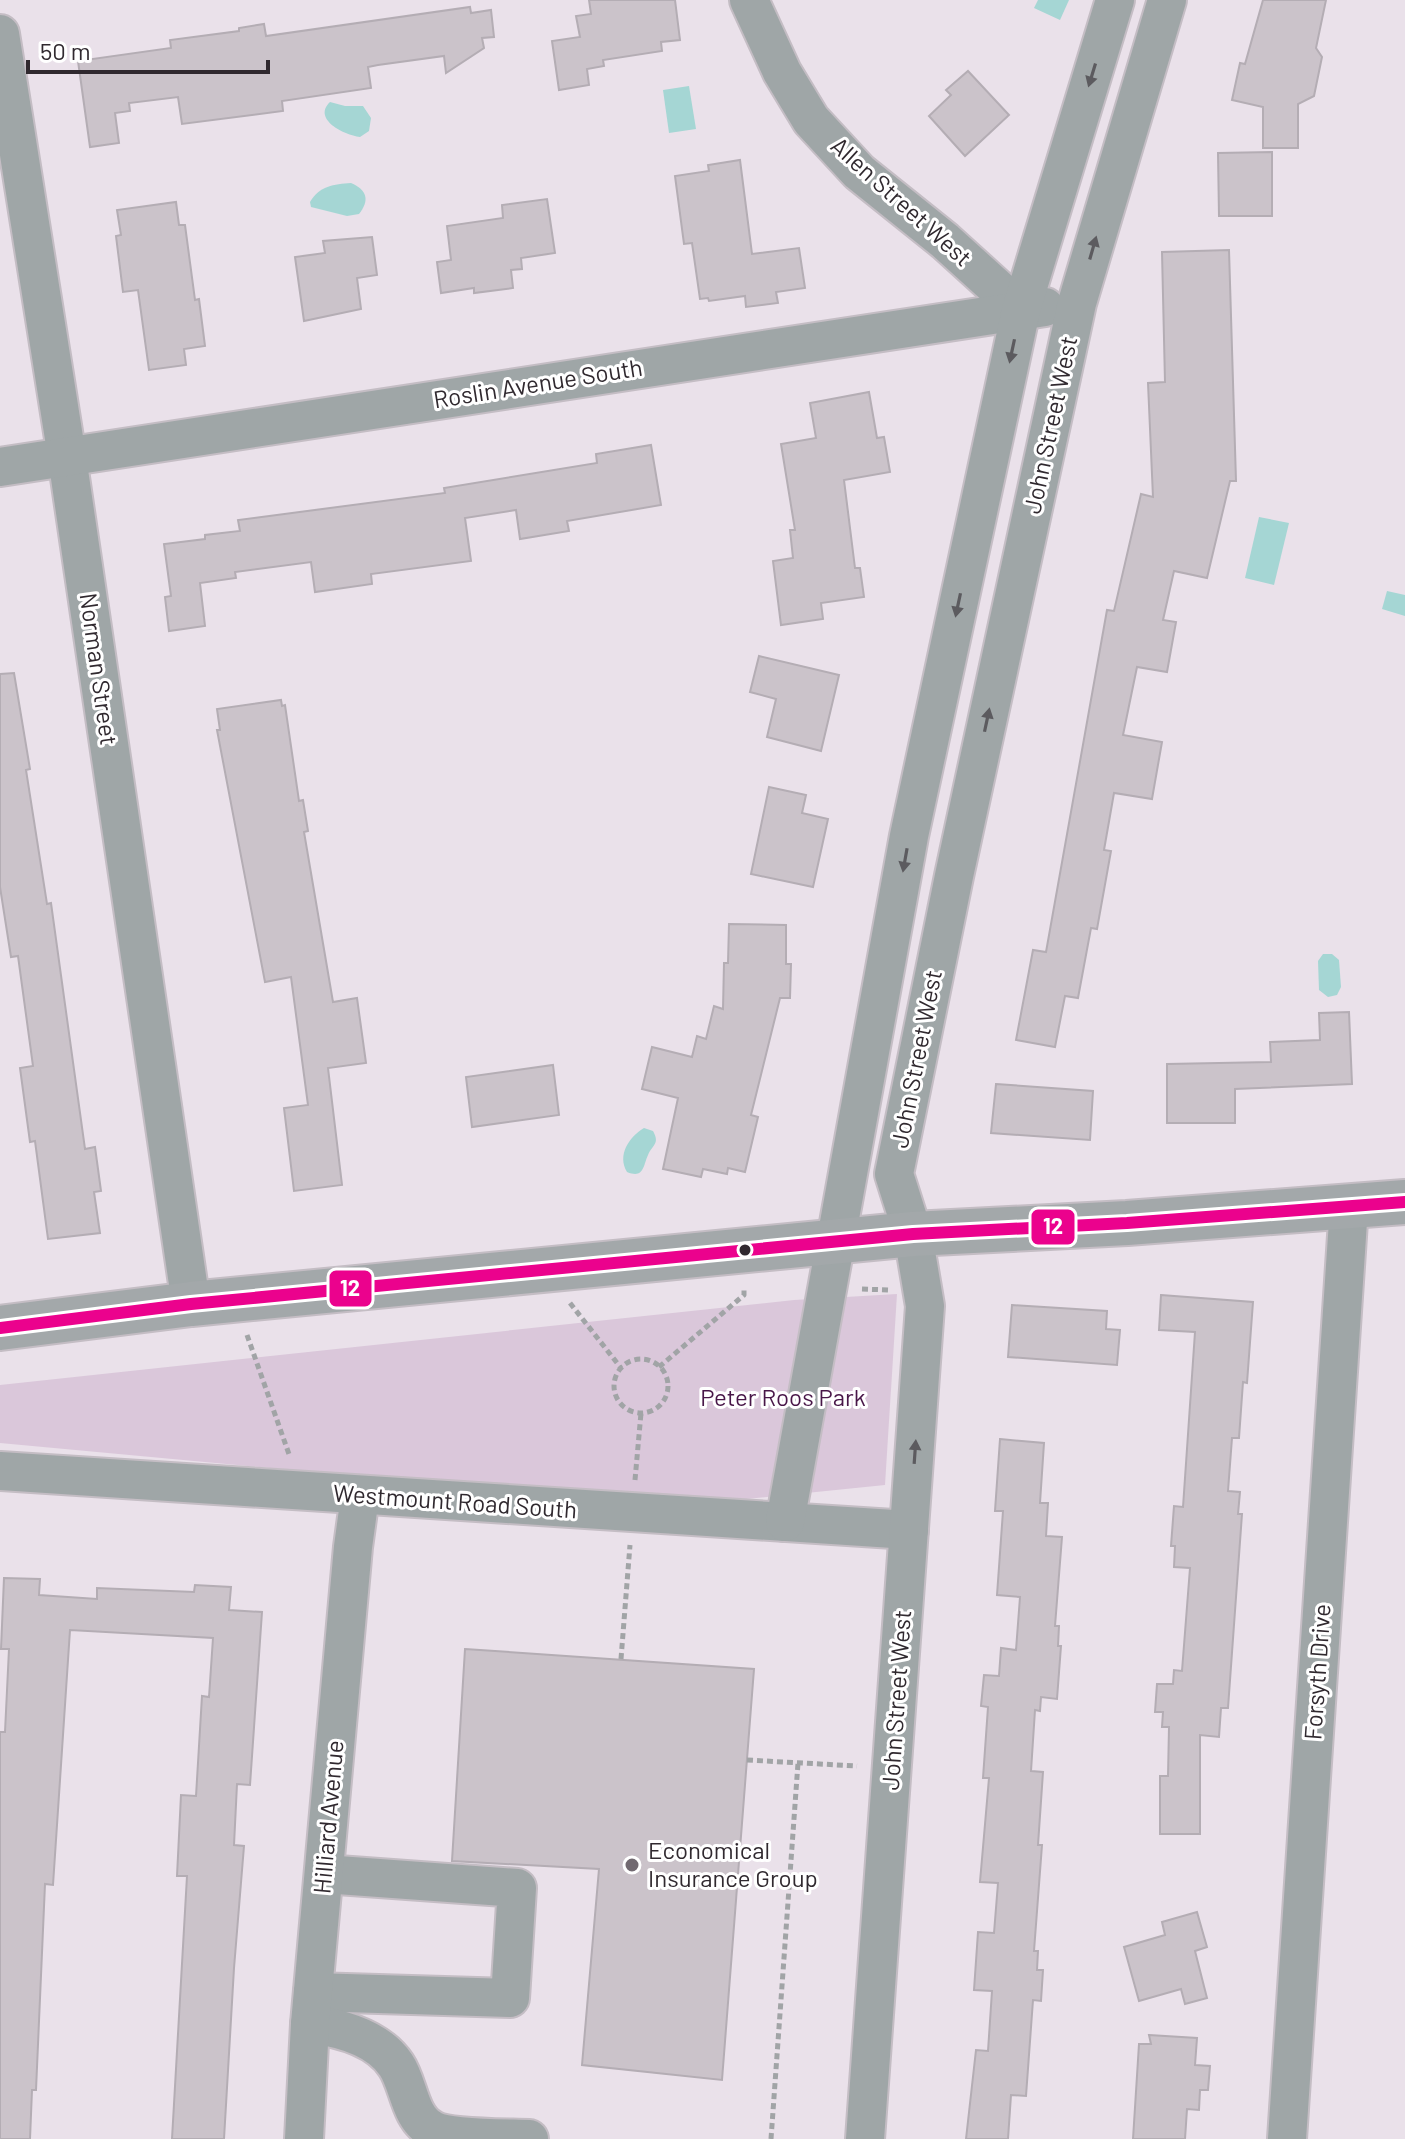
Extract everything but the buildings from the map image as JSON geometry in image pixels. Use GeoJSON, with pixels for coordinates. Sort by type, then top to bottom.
{"type":"FeatureCollection","features":[{"type":"Feature","properties":{"kind":"main road"},"geometry":{"type":"LineString","coordinates":[[0,1328],[191,1304],[913,1234],[1127,1223],[1405,1202]]}},
{"type":"Feature","properties":{"kind":"street","name":"Allen Street West"},"geometry":{"type":"LineString","coordinates":[[749,0],[782,72],[811,120],[859,172],[945,241],[1021,310]]}},
{"type":"Feature","properties":{"kind":"street","name":"John Street West"},"geometry":{"type":"LineString","coordinates":[[785,1522],[924,766],[1021,310],[1115,0]]}},
{"type":"Feature","properties":{"kind":"street","name":"John Street West"},"geometry":{"type":"LineString","coordinates":[[865,2139],[925,1306],[913,1234],[894,1174],[975,775],[1077,303],[1167,0]]}},
{"type":"Feature","properties":{"kind":"street","name":"Norman Street"},"geometry":{"type":"LineString","coordinates":[[0,34],[67,457],[191,1304]]}},
{"type":"Feature","properties":{"kind":"street","name":"Roslin Avenue South"},"geometry":{"type":"LineString","coordinates":[[0,467],[1077,303]]}},
{"type":"Feature","properties":{"kind":"street"},"geometry":{"type":"LineString","coordinates":[[924,766],[975,775]]}},
{"type":"Feature","properties":{"kind":"street","name":"Forsyth Drive"},"geometry":{"type":"LineString","coordinates":[[1287,2139],[1349,1206]]}},
{"type":"Feature","properties":{"kind":"street","name":"Westmount Road South"},"geometry":{"type":"LineString","coordinates":[[0,1471],[909,1530]]}},
{"type":"Feature","properties":{"kind":"street","name":"Hilliard Avenue"},"geometry":{"type":"LineString","coordinates":[[304,2139],[311,2008],[360,1496]]}},
{"type":"Feature","properties":{"kind":"street"},"geometry":{"type":"LineString","coordinates":[[311,2008],[510,1998],[517,1888],[324,1874]]}},
{"type":"Feature","properties":{"kind":"street"},"geometry":{"type":"LineString","coordinates":[[311,2008],[338,2028],[376,2046],[396,2066],[406,2094],[431,2129],[452,2134],[529,2139]]}},
{"type":"Feature","properties":{"kind":"path"},"geometry":{"type":"LineString","coordinates":[[659,1367],[744,1295],[743,1250]]}},
{"type":"Feature","properties":{"kind":"path"},"geometry":{"type":"LineString","coordinates":[[568,1267],[571,1306],[621,1368]]}},
{"type":"Feature","properties":{"kind":"path"},"geometry":{"type":"LineString","coordinates":[[857,1289],[898,1290]]}},
{"type":"Feature","properties":{"kind":"path"},"geometry":{"type":"LineString","coordinates":[[234,1300],[302,1492]]}},
{"type":"Feature","properties":{"kind":"path"},"geometry":{"type":"LineString","coordinates":[[641,1359],[655,1362],[659,1367],[668,1386],[665,1400],[655,1410],[641,1413],[627,1410],[617,1400],[613,1386],[617,1372],[627,1362],[641,1359]]}},
{"type":"Feature","properties":{"kind":"path"},"geometry":{"type":"LineString","coordinates":[[634,1493],[641,1413]]}},
{"type":"Feature","properties":{"kind":"path"},"geometry":{"type":"LineString","coordinates":[[621,1659],[631,1532]]}},
{"type":"Feature","properties":{"kind":"path"},"geometry":{"type":"LineString","coordinates":[[747,1760],[892,1768]]}},
{"type":"Feature","properties":{"kind":"path"},"geometry":{"type":"LineString","coordinates":[[771,2139],[798,1763]]}},
{"type":"Feature","properties":{"kind":"green space","name":"Peter Roos Park"},"geometry":{"type":"Polygon","coordinates":[[[897,1294],[885,1485],[746,1499],[325,1473],[0,1443],[0,1385],[794,1300],[897,1294]]]}},
{"type":"Feature","properties":{"kind":"shaded area"},"geometry":{"type":"Polygon","coordinates":[[[1038,0],[1069,0],[1060,20],[1034,8],[1038,0]]]}},
{"type":"Feature","properties":{"kind":"shaded area"},"geometry":{"type":"Polygon","coordinates":[[[689,86],[696,129],[669,133],[663,90],[689,86]]]}},
{"type":"Feature","properties":{"kind":"shaded area"},"geometry":{"type":"Polygon","coordinates":[[[330,102],[363,106],[371,118],[369,131],[360,137],[332,125],[325,114],[330,102]]]}},
{"type":"Feature","properties":{"kind":"shaded area"},"geometry":{"type":"Polygon","coordinates":[[[351,183],[361,189],[365,196],[365,204],[359,214],[347,216],[311,207],[310,202],[322,189],[351,183]]]}},
{"type":"Feature","properties":{"kind":"shaded area"},"geometry":{"type":"Polygon","coordinates":[[[1259,517],[1289,523],[1274,585],[1245,578],[1259,517]]]}},
{"type":"Feature","properties":{"kind":"shaded area"},"geometry":{"type":"Polygon","coordinates":[[[1387,591],[1405,595],[1405,616],[1382,609],[1387,591]]]}},
{"type":"Feature","properties":{"kind":"shaded area"},"geometry":{"type":"Polygon","coordinates":[[[1323,954],[1332,954],[1339,960],[1341,987],[1337,995],[1328,997],[1319,990],[1318,961],[1323,954]]]}},
{"type":"Feature","properties":{"kind":"shaded area"},"geometry":{"type":"Polygon","coordinates":[[[644,1128],[653,1131],[655,1144],[640,1173],[633,1174],[627,1172],[624,1166],[624,1153],[634,1136],[644,1128]]]}},
{"type":"Feature","properties":{"kind":"transit line","name":"12"},"geometry":{"type":"LineString","coordinates":[[0,1328],[191,1304],[913,1234],[1127,1223],[1405,1202]]}},
{"type":"Feature","properties":{"kind":"place","name":"Economical Insurance Group"},"geometry":{"type":"Point","coordinates":[632,1865]}}]}
